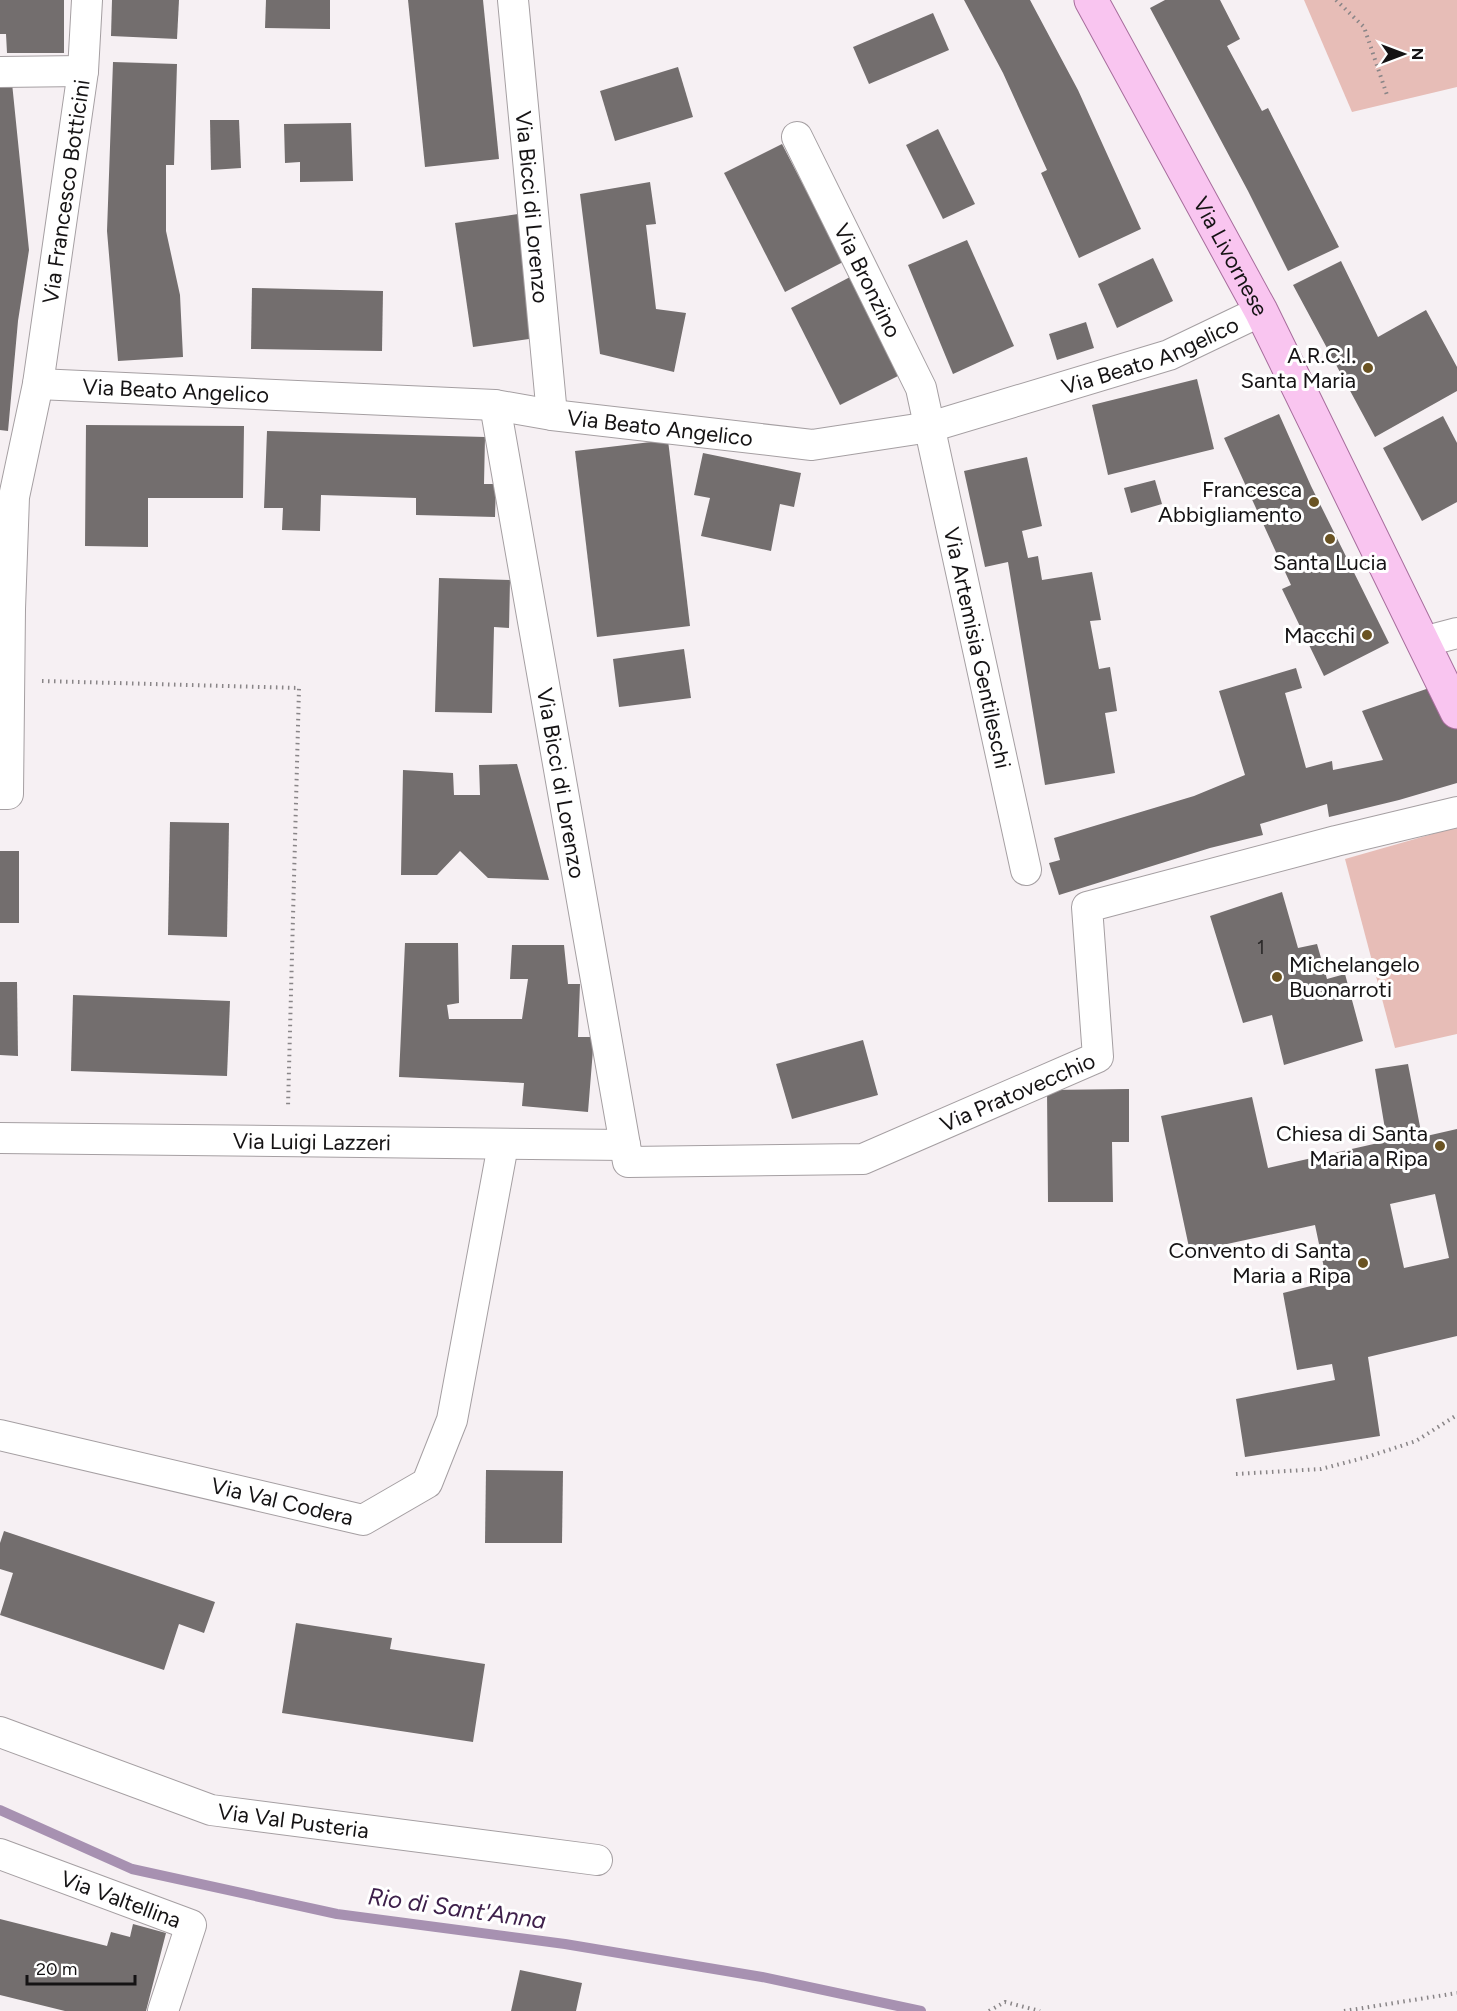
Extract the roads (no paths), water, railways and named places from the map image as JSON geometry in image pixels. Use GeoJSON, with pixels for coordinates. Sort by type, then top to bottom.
{"type":"FeatureCollection","features":[{"type":"Feature","properties":{"kind":"main road","name":"Via Livornese"},"geometry":{"type":"LineString","coordinates":[[1091,0],[1261,311],[1457,712]]}},
{"type":"Feature","properties":{"kind":"street","name":"Via Francesco Botticini"},"geometry":{"type":"LineString","coordinates":[[0,794],[8,794],[5,609],[14,497],[38,384],[83,71],[87,0]]}},
{"type":"Feature","properties":{"kind":"street","name":"Via Bicci di Lorenzo"},"geometry":{"type":"LineString","coordinates":[[513,0],[552,414]]}},
{"type":"Feature","properties":{"kind":"street"},"geometry":{"type":"LineString","coordinates":[[0,72],[83,71]]}},
{"type":"Feature","properties":{"kind":"street","name":"Via Bronzino"},"geometry":{"type":"LineString","coordinates":[[797,136],[921,388],[930,427]]}},
{"type":"Feature","properties":{"kind":"street","name":"Via Beato Angelico"},"geometry":{"type":"LineString","coordinates":[[38,384],[495,405],[812,445],[930,427],[1169,355],[1261,311]]}},
{"type":"Feature","properties":{"kind":"street","name":"Via Bicci di Lorenzo"},"geometry":{"type":"LineString","coordinates":[[495,405],[627,1153]]}},
{"type":"Feature","properties":{"kind":"street","name":"Via Artemisia Gentileschi"},"geometry":{"type":"LineString","coordinates":[[930,427],[1026,870]]}},
{"type":"Feature","properties":{"kind":"street"},"geometry":{"type":"LineString","coordinates":[[1423,642],[1457,633]]}},
{"type":"Feature","properties":{"kind":"street","name":"Via Pratovecchio"},"geometry":{"type":"LineString","coordinates":[[627,1153],[863,1159],[1098,1057],[1087,908],[1336,841],[1457,812]]}},
{"type":"Feature","properties":{"kind":"street","name":"Via Luigi Lazzeri"},"geometry":{"type":"LineString","coordinates":[[0,1138],[503,1144],[627,1153]]}},
{"type":"Feature","properties":{"kind":"street","name":"Via Val Codera"},"geometry":{"type":"LineString","coordinates":[[0,1435],[363,1520],[372,1515],[427,1483],[452,1420],[503,1144]]}},
{"type":"Feature","properties":{"kind":"street","name":"Via Val Pusteria"},"geometry":{"type":"LineString","coordinates":[[0,1732],[211,1810],[597,1860]]}},
{"type":"Feature","properties":{"kind":"street","name":"Via Valtellina"},"geometry":{"type":"LineString","coordinates":[[0,1854],[191,1925],[163,2011]]}},
{"type":"Feature","properties":{"kind":"waterway","name":"Rio di Sant'Anna"},"geometry":{"type":"LineString","coordinates":[[0,1810],[132,1869],[337,1914],[565,1944],[762,1977],[921,2011]]}},
{"type":"Feature","properties":{"kind":"place","name":"A.R.C.I. Santa Maria"},"geometry":{"type":"Point","coordinates":[1368,368]}},
{"type":"Feature","properties":{"kind":"place","name":"Francesca Abbigliamento"},"geometry":{"type":"Point","coordinates":[1314,502]}},
{"type":"Feature","properties":{"kind":"place","name":"Santa Lucia"},"geometry":{"type":"Point","coordinates":[1330,539]}},
{"type":"Feature","properties":{"kind":"place","name":"Macchi"},"geometry":{"type":"Point","coordinates":[1367,635]}},
{"type":"Feature","properties":{"kind":"place","name":"Michelangelo Buonarroti"},"geometry":{"type":"Point","coordinates":[1277,977]}},
{"type":"Feature","properties":{"kind":"place","name":"Chiesa di Santa Maria a Ripa"},"geometry":{"type":"Point","coordinates":[1440,1146]}},
{"type":"Feature","properties":{"kind":"place","name":"Convento di Santa Maria a Ripa"},"geometry":{"type":"Point","coordinates":[1363,1263]}}]}
